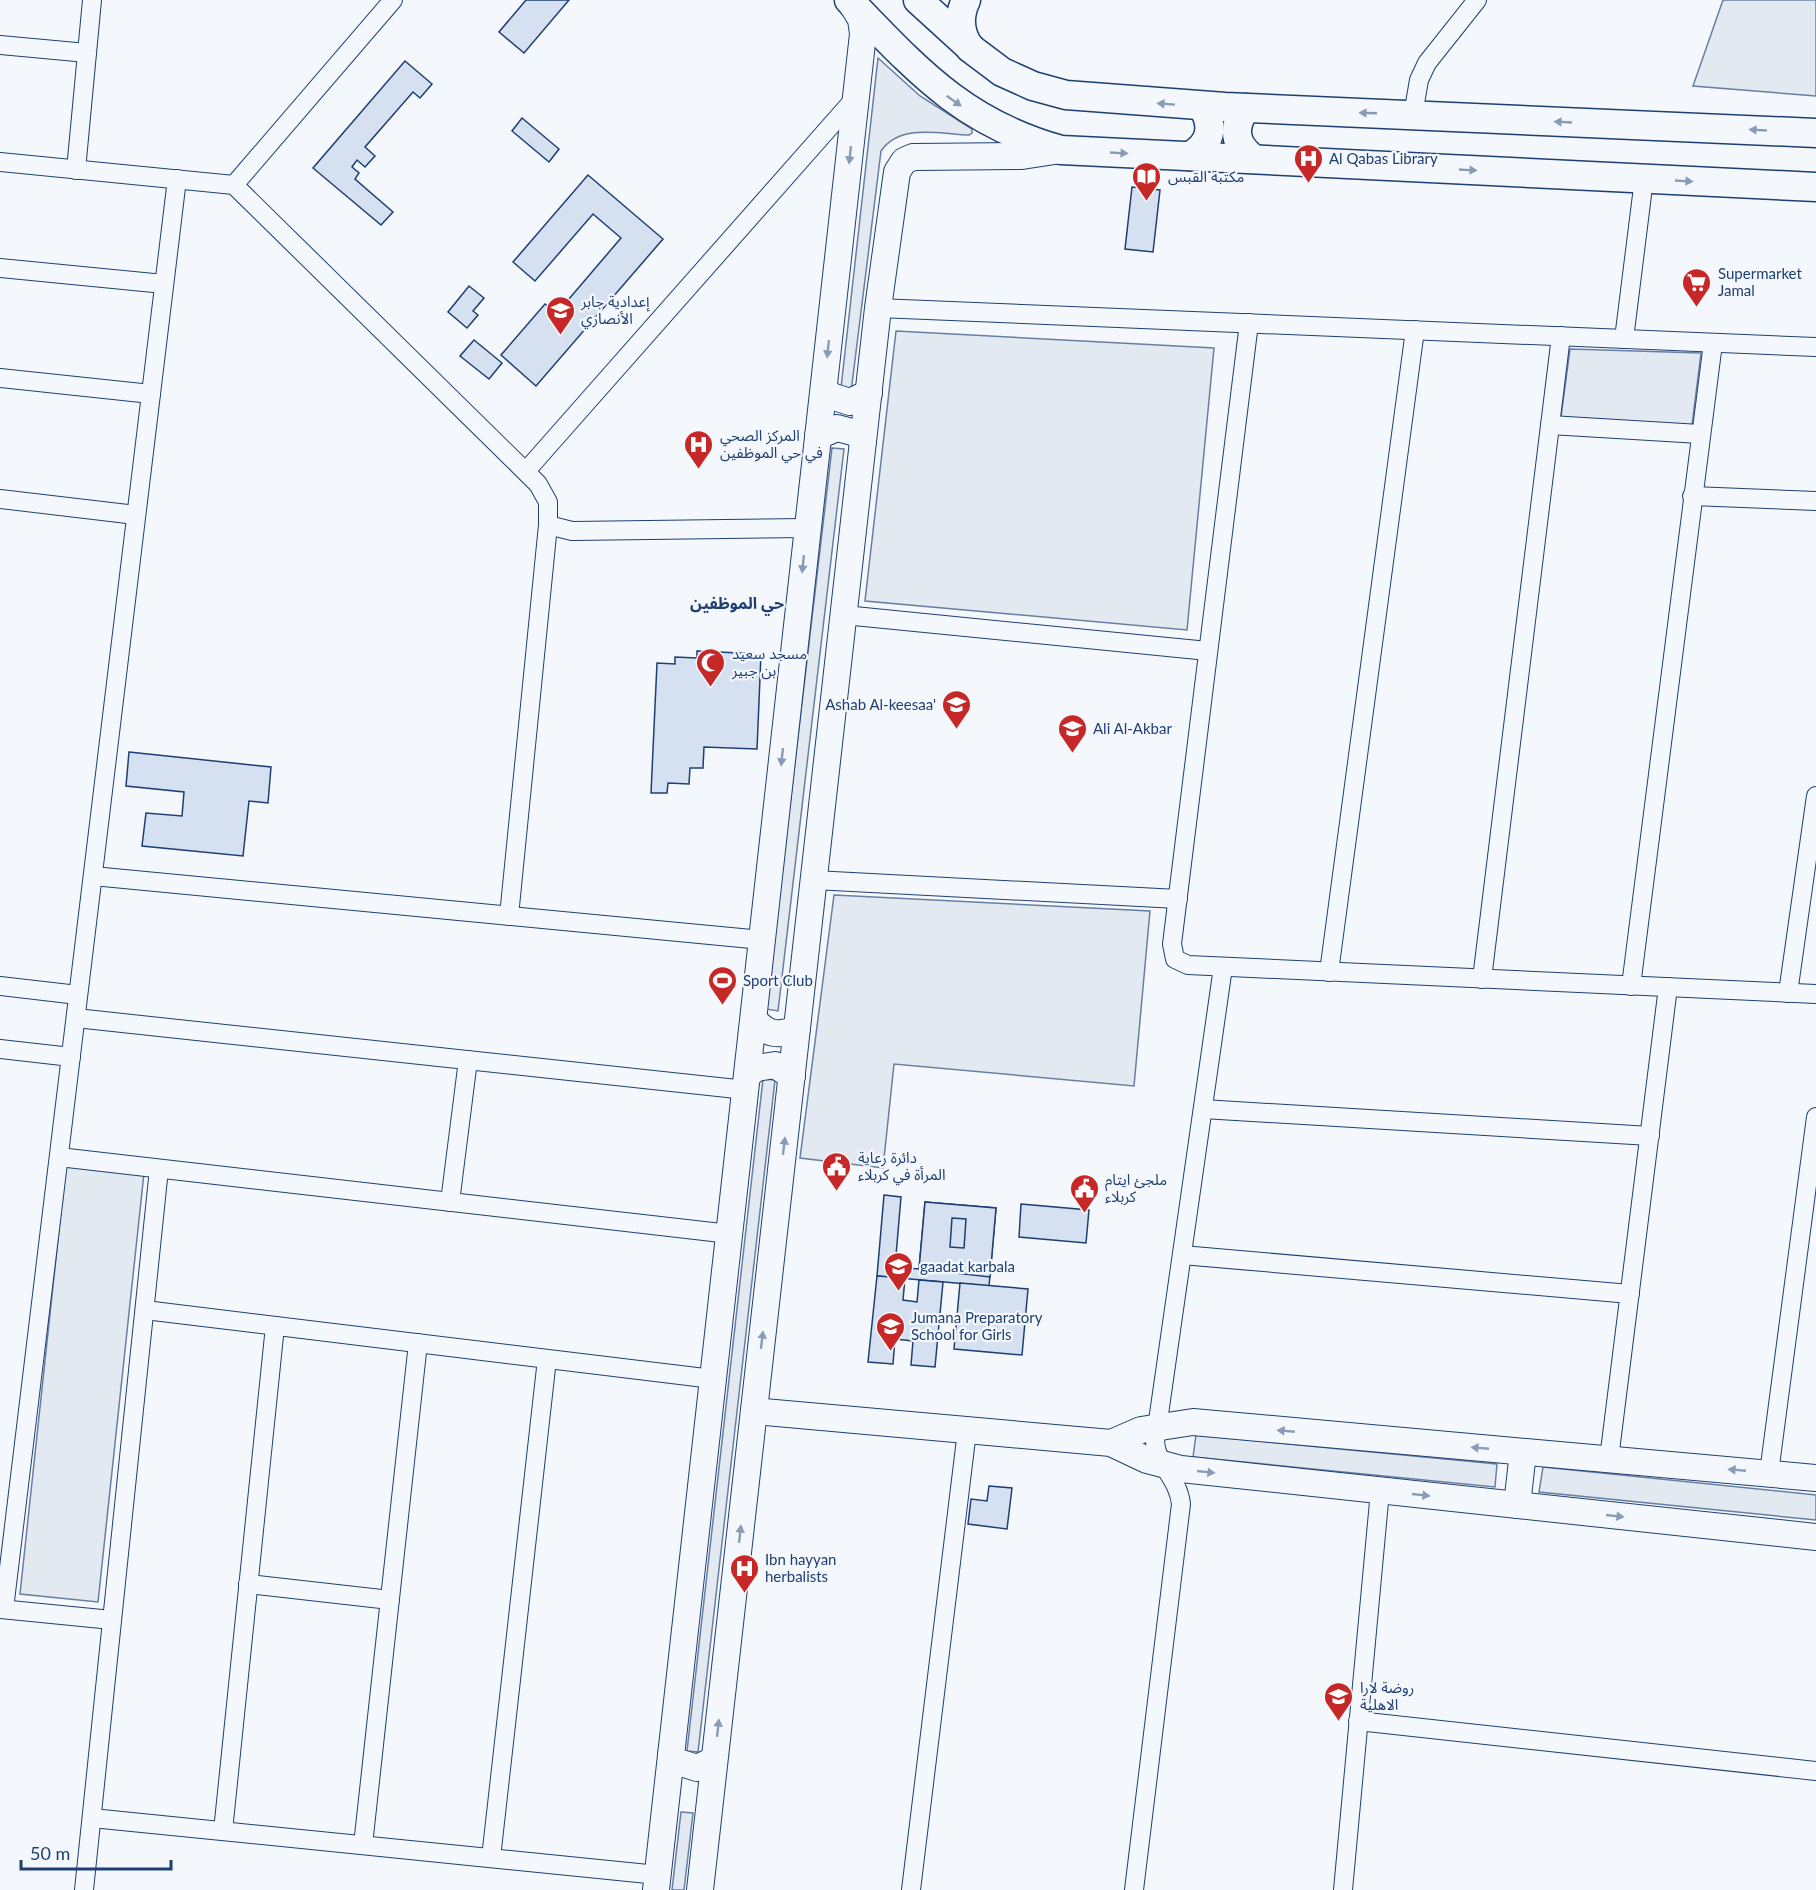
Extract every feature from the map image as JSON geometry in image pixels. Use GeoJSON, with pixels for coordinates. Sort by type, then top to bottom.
{"type":"FeatureCollection","features":[{"type":"Feature","properties":{"kind":"main road"},"geometry":{"type":"LineString","coordinates":[[657,1883],[864,30],[859,14],[849,0]]}},
{"type":"Feature","properties":{"kind":"main road"},"geometry":{"type":"LineString","coordinates":[[849,0],[921,74],[958,104],[1000,129],[1060,150]]}},
{"type":"Feature","properties":{"kind":"main road"},"geometry":{"type":"LineString","coordinates":[[918,0],[974,51],[1002,72],[1050,92],[1117,101],[1202,106],[1816,133]]}},
{"type":"Feature","properties":{"kind":"main road"},"geometry":{"type":"LineString","coordinates":[[966,0],[961,11],[961,27],[964,38],[974,51]]}},
{"type":"Feature","properties":{"kind":"main road"},"geometry":{"type":"LineString","coordinates":[[1190,156],[1201,150],[1208,140],[1209,117],[1202,106]]}},
{"type":"Feature","properties":{"kind":"main road"},"geometry":{"type":"LineString","coordinates":[[1246,108],[1239,118],[1237,136],[1244,152],[1254,159]]}},
{"type":"Feature","properties":{"kind":"main road"},"geometry":{"type":"LineString","coordinates":[[700,1890],[878,308],[897,172],[904,161],[913,157],[1022,156],[1060,150],[1816,187]]}},
{"type":"Feature","properties":{"kind":"main road"},"geometry":{"type":"LineString","coordinates":[[824,388],[831,396],[850,402],[869,393]]}},
{"type":"Feature","properties":{"kind":"main road"},"geometry":{"type":"LineString","coordinates":[[818,436],[837,428],[856,433],[863,441]]}},
{"type":"Feature","properties":{"kind":"main road"},"geometry":{"type":"LineString","coordinates":[[754,1019],[769,1032],[779,1034],[797,1028]]}},
{"type":"Feature","properties":{"kind":"main road"},"geometry":{"type":"LineString","coordinates":[[747,1082],[765,1065],[785,1068],[792,1076]]}},
{"type":"Feature","properties":{"kind":"main road"},"geometry":{"type":"LineString","coordinates":[[754,1411],[1111,1443],[1157,1426],[1192,1422],[1816,1478]]}},
{"type":"Feature","properties":{"kind":"main road"},"geometry":{"type":"LineString","coordinates":[[1111,1443],[1130,1454],[1164,1465],[1380,1491],[1816,1537]]}},
{"type":"Feature","properties":{"kind":"main road"},"geometry":{"type":"LineString","coordinates":[[1516,1505],[1522,1452]]}},
{"type":"Feature","properties":{"kind":"main road"},"geometry":{"type":"LineString","coordinates":[[671,1755],[687,1767],[706,1766],[714,1760]]}},
{"type":"Feature","properties":{"kind":"main road"},"geometry":{"type":"LineString","coordinates":[[666,1806],[684,1799],[694,1800],[709,1812]]}},
{"type":"Feature","properties":{"kind":"street"},"geometry":{"type":"LineString","coordinates":[[76,170],[92,0]]}},
{"type":"Feature","properties":{"kind":"street"},"geometry":{"type":"LineString","coordinates":[[234,185],[393,0]]}},
{"type":"Feature","properties":{"kind":"street"},"geometry":{"type":"LineString","coordinates":[[1413,115],[1419,80],[1427,63],[1477,0]]}},
{"type":"Feature","properties":{"kind":"street"},"geometry":{"type":"LineString","coordinates":[[0,45],[87,53]]}},
{"type":"Feature","properties":{"kind":"street"},"geometry":{"type":"LineString","coordinates":[[526,471],[857,96]]}},
{"type":"Feature","properties":{"kind":"street"},"geometry":{"type":"LineString","coordinates":[[0,162],[234,185],[538,484],[548,502],[548,525],[510,916]]}},
{"type":"Feature","properties":{"kind":"street"},"geometry":{"type":"LineString","coordinates":[[112,1620],[2,1609],[177,179]]}},
{"type":"Feature","properties":{"kind":"street"},"geometry":{"type":"LineString","coordinates":[[1624,339],[1644,179]]}},
{"type":"Feature","properties":{"kind":"street"},"geometry":{"type":"LineString","coordinates":[[0,268],[164,284]]}},
{"type":"Feature","properties":{"kind":"street"},"geometry":{"type":"LineString","coordinates":[[878,308],[1816,347]]}},
{"type":"Feature","properties":{"kind":"street"},"geometry":{"type":"LineString","coordinates":[[1249,323],[1171,949],[1175,959],[1188,966],[1816,994]]}},
{"type":"Feature","properties":{"kind":"street"},"geometry":{"type":"LineString","coordinates":[[1329,972],[1415,330]]}},
{"type":"Feature","properties":{"kind":"street"},"geometry":{"type":"LineString","coordinates":[[1482,979],[1561,336]]}},
{"type":"Feature","properties":{"kind":"street"},"geometry":{"type":"LineString","coordinates":[[1631,986],[1713,343]]}},
{"type":"Feature","properties":{"kind":"street"},"geometry":{"type":"LineString","coordinates":[[0,378],[151,394]]}},
{"type":"Feature","properties":{"kind":"street"},"geometry":{"type":"LineString","coordinates":[[1550,425],[1700,434]]}},
{"type":"Feature","properties":{"kind":"street"},"geometry":{"type":"LineString","coordinates":[[1692,496],[1816,501]]}},
{"type":"Feature","properties":{"kind":"street"},"geometry":{"type":"LineString","coordinates":[[0,499],[136,515]]}},
{"type":"Feature","properties":{"kind":"street"},"geometry":{"type":"LineString","coordinates":[[548,525],[572,531],[807,528]]}},
{"type":"Feature","properties":{"kind":"street"},"geometry":{"type":"LineString","coordinates":[[844,615],[1208,651]]}},
{"type":"Feature","properties":{"kind":"street"},"geometry":{"type":"LineString","coordinates":[[1788,993],[1816,796]]}},
{"type":"Feature","properties":{"kind":"street"},"geometry":{"type":"LineString","coordinates":[[93,876],[762,940]]}},
{"type":"Feature","properties":{"kind":"street"},"geometry":{"type":"LineString","coordinates":[[814,880],[1178,899]]}},
{"type":"Feature","properties":{"kind":"street"},"geometry":{"type":"LineString","coordinates":[[1134,1890],[1181,1504],[1176,1483],[1155,1450],[1157,1426],[1223,967]]}},
{"type":"Feature","properties":{"kind":"street"},"geometry":{"type":"LineString","coordinates":[[0,986],[78,995]]}},
{"type":"Feature","properties":{"kind":"street"},"geometry":{"type":"LineString","coordinates":[[1609,1459],[1668,987]]}},
{"type":"Feature","properties":{"kind":"street"},"geometry":{"type":"LineString","coordinates":[[76,1018],[468,1060],[747,1082]]}},
{"type":"Feature","properties":{"kind":"street"},"geometry":{"type":"LineString","coordinates":[[0,1049],[71,1057]]}},
{"type":"Feature","properties":{"kind":"street"},"geometry":{"type":"LineString","coordinates":[[450,1202],[468,1060]]}},
{"type":"Feature","properties":{"kind":"street"},"geometry":{"type":"LineString","coordinates":[[1203,1109],[1650,1136]]}},
{"type":"Feature","properties":{"kind":"street"},"geometry":{"type":"LineString","coordinates":[[1769,1473],[1816,1117]]}},
{"type":"Feature","properties":{"kind":"street"},"geometry":{"type":"LineString","coordinates":[[59,1157],[730,1234]]}},
{"type":"Feature","properties":{"kind":"street"},"geometry":{"type":"LineString","coordinates":[[84,1890],[159,1169]]}},
{"type":"Feature","properties":{"kind":"street"},"geometry":{"type":"LineString","coordinates":[[1182,1256],[1630,1294]]}},
{"type":"Feature","properties":{"kind":"street"},"geometry":{"type":"LineString","coordinates":[[145,1310],[713,1379]]}},
{"type":"Feature","properties":{"kind":"street"},"geometry":{"type":"LineString","coordinates":[[223,1831],[275,1326]]}},
{"type":"Feature","properties":{"kind":"street"},"geometry":{"type":"LineString","coordinates":[[363,1845],[418,1343]]}},
{"type":"Feature","properties":{"kind":"street"},"geometry":{"type":"LineString","coordinates":[[491,1858],[547,1359]]}},
{"type":"Feature","properties":{"kind":"street"},"geometry":{"type":"LineString","coordinates":[[911,1890],[967,1431]]}},
{"type":"Feature","properties":{"kind":"street"},"geometry":{"type":"LineString","coordinates":[[1343,1890],[1380,1491]]}},
{"type":"Feature","properties":{"kind":"street"},"geometry":{"type":"LineString","coordinates":[[248,1584],[390,1600]]}},
{"type":"Feature","properties":{"kind":"street"},"geometry":{"type":"LineString","coordinates":[[1358,1720],[1816,1771]]}},
{"type":"Feature","properties":{"kind":"street"},"geometry":{"type":"LineString","coordinates":[[92,1818],[491,1858],[657,1883]]}},
{"type":"Feature","properties":{"kind":"shaded area"},"geometry":{"type":"Polygon","coordinates":[[[1723,0],[1816,0],[1816,96],[1693,86],[1723,0]]]}},
{"type":"Feature","properties":{"kind":"shaded area"},"geometry":{"type":"Polygon","coordinates":[[[878,58],[920,96],[972,129],[972,133],[969,135],[910,133],[889,142],[881,151],[851,392],[841,388],[878,58]]]}},
{"type":"Feature","properties":{"kind":"shaded area"},"geometry":{"type":"Polygon","coordinates":[[[896,331],[1214,348],[1187,630],[865,601],[896,331]]]}},
{"type":"Feature","properties":{"kind":"shaded area"},"geometry":{"type":"Polygon","coordinates":[[[1570,349],[1701,353],[1692,425],[1561,417],[1570,349]]]}},
{"type":"Feature","properties":{"kind":"shaded area"},"geometry":{"type":"Polygon","coordinates":[[[832,448],[844,449],[778,1011],[766,1009],[832,448]]]}},
{"type":"Feature","properties":{"kind":"shaded area"},"geometry":{"type":"Polygon","coordinates":[[[834,895],[1150,911],[1134,1086],[894,1064],[883,1168],[800,1158],[834,895]]]}},
{"type":"Feature","properties":{"kind":"shaded area"},"geometry":{"type":"Polygon","coordinates":[[[763,1079],[775,1080],[698,1752],[687,1751],[763,1079]]]}},
{"type":"Feature","properties":{"kind":"shaded area"},"geometry":{"type":"Polygon","coordinates":[[[66,1165],[144,1173],[98,1602],[20,1594],[66,1165]]]}},
{"type":"Feature","properties":{"kind":"shaded area"},"geometry":{"type":"Polygon","coordinates":[[[1196,1435],[1497,1464],[1495,1487],[1193,1457],[1196,1435]]]}},
{"type":"Feature","properties":{"kind":"shaded area"},"geometry":{"type":"Polygon","coordinates":[[[1543,1467],[1816,1495],[1816,1520],[1539,1492],[1543,1467]]]}},
{"type":"Feature","properties":{"kind":"shaded area"},"geometry":{"type":"Polygon","coordinates":[[[681,1812],[693,1813],[684,1890],[672,1890],[681,1812]]]}},
{"type":"Feature","properties":{"kind":"building"},"geometry":{"type":"Polygon","coordinates":[[[526,0],[569,0],[524,53],[499,32],[526,0]]]}},
{"type":"Feature","properties":{"kind":"building"},"geometry":{"type":"Polygon","coordinates":[[[405,61],[432,84],[420,98],[413,92],[365,147],[375,156],[365,167],[357,160],[352,167],[359,173],[355,179],[393,212],[381,225],[313,168],[405,61]]]}},
{"type":"Feature","properties":{"kind":"building"},"geometry":{"type":"Polygon","coordinates":[[[522,118],[559,149],[549,162],[512,131],[522,118]]]}},
{"type":"Feature","properties":{"kind":"building"},"geometry":{"type":"Polygon","coordinates":[[[588,175],[663,239],[536,386],[501,355],[545,304],[557,313],[621,238],[593,214],[535,281],[513,262],[588,175]]]}},
{"type":"Feature","properties":{"kind":"building"},"geometry":{"type":"Polygon","coordinates":[[[1132,187],[1160,190],[1153,252],[1125,249],[1132,187]]]}},
{"type":"Feature","properties":{"kind":"building"},"geometry":{"type":"Polygon","coordinates":[[[469,286],[484,298],[473,311],[478,315],[467,328],[448,312],[469,286]]]}},
{"type":"Feature","properties":{"kind":"building"},"geometry":{"type":"Polygon","coordinates":[[[474,340],[502,363],[489,379],[460,356],[474,340]]]}},
{"type":"Feature","properties":{"kind":"building"},"geometry":{"type":"Polygon","coordinates":[[[697,651],[761,654],[757,749],[704,747],[703,768],[690,768],[689,784],[668,783],[667,793],[651,793],[657,663],[675,664],[675,657],[697,658],[697,651]]]}},
{"type":"Feature","properties":{"kind":"building"},"geometry":{"type":"Polygon","coordinates":[[[129,752],[271,767],[268,803],[249,801],[243,856],[142,846],[146,813],[182,816],[184,792],[126,786],[129,752]]]}},
{"type":"Feature","properties":{"kind":"building"},"geometry":{"type":"Polygon","coordinates":[[[884,1195],[901,1197],[895,1267],[919,1269],[925,1202],[996,1208],[989,1286],[877,1276],[884,1195]]]}},
{"type":"Feature","properties":{"kind":"building"},"geometry":{"type":"Polygon","coordinates":[[[925,1202],[996,1208],[990,1277],[919,1269],[925,1202]]]}},
{"type":"Feature","properties":{"kind":"building"},"geometry":{"type":"Polygon","coordinates":[[[1021,1204],[1089,1210],[1086,1243],[1019,1237],[1021,1204]]]}},
{"type":"Feature","properties":{"kind":"building"},"geometry":{"type":"Polygon","coordinates":[[[952,1218],[966,1219],[964,1248],[950,1247],[952,1218]]]}},
{"type":"Feature","properties":{"kind":"building"},"geometry":{"type":"Polygon","coordinates":[[[877,1276],[905,1278],[903,1300],[917,1302],[919,1280],[943,1282],[935,1367],[911,1365],[913,1341],[895,1339],[893,1364],[868,1362],[877,1276]]]}},
{"type":"Feature","properties":{"kind":"building"},"geometry":{"type":"Polygon","coordinates":[[[960,1283],[1028,1289],[1022,1355],[954,1349],[960,1283]]]}},
{"type":"Feature","properties":{"kind":"building"},"geometry":{"type":"Polygon","coordinates":[[[989,1486],[1012,1488],[1007,1529],[968,1524],[971,1499],[987,1501],[989,1486]]]}},
{"type":"Feature","properties":{"kind":"place","name":"Al Qabas Library"},"geometry":{"type":"Point","coordinates":[1308,184]}},
{"type":"Feature","properties":{"kind":"place","name":"مكتبة القبس"},"geometry":{"type":"Point","coordinates":[1147,202]}},
{"type":"Feature","properties":{"kind":"place","name":"Supermarket Jamal"},"geometry":{"type":"Point","coordinates":[1697,308]}},
{"type":"Feature","properties":{"kind":"place","name":"إعدادية جابر الأنصاري"},"geometry":{"type":"Point","coordinates":[560,336]}},
{"type":"Feature","properties":{"kind":"place","name":"المركز الصحي في حي الموظفين"},"geometry":{"type":"Point","coordinates":[699,470]}},
{"type":"Feature","properties":{"kind":"place","name":"مسجد سعيد بن جبير"},"geometry":{"type":"Point","coordinates":[711,688]}},
{"type":"Feature","properties":{"kind":"place","name":"Ashab Al-keesaa'"},"geometry":{"type":"Point","coordinates":[957,730]}},
{"type":"Feature","properties":{"kind":"place","name":"Ali Al-Akbar"},"geometry":{"type":"Point","coordinates":[1072,754]}},
{"type":"Feature","properties":{"kind":"place","name":"Sport Club"},"geometry":{"type":"Point","coordinates":[722,1006]}},
{"type":"Feature","properties":{"kind":"place","name":"دائرة رعاية المرأة في كربلاء"},"geometry":{"type":"Point","coordinates":[837,1192]}},
{"type":"Feature","properties":{"kind":"place","name":"ملجئ ايتام كربلاء"},"geometry":{"type":"Point","coordinates":[1084,1214]}},
{"type":"Feature","properties":{"kind":"place","name":"gaadat karbala"},"geometry":{"type":"Point","coordinates":[899,1292]}},
{"type":"Feature","properties":{"kind":"place","name":"Jumana Preparatory School for Girls"},"geometry":{"type":"Point","coordinates":[890,1352]}},
{"type":"Feature","properties":{"kind":"place","name":"Ibn hayyan herbalists"},"geometry":{"type":"Point","coordinates":[744,1594]}},
{"type":"Feature","properties":{"kind":"place","name":"روضة لارا الاهلية"},"geometry":{"type":"Point","coordinates":[1339,1722]}},
{"type":"Feature","properties":{"kind":"district","name":"حي الموظفين"},"geometry":{"type":"Point","coordinates":[737,602]}}]}
